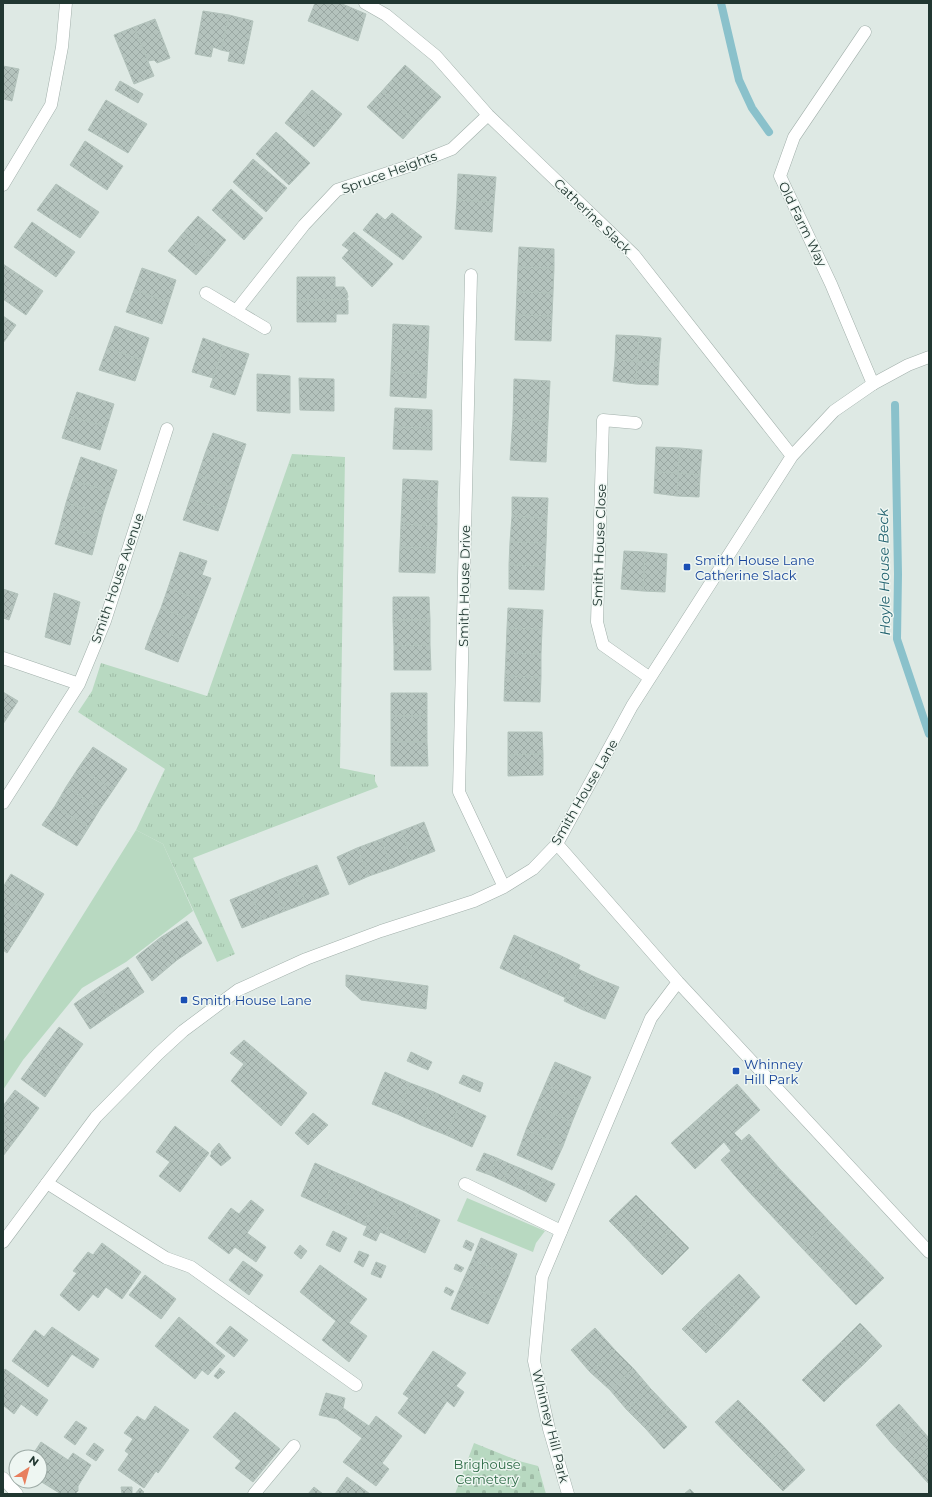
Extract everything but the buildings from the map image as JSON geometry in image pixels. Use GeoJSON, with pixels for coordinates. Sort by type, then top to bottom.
{"type":"FeatureCollection","features":[{"type":"Feature","properties":{"kind":"street"},"geometry":{"type":"LineString","coordinates":[[3,185],[51,105],[62,48],[66,3]]}},
{"type":"Feature","properties":{"kind":"street","name":"Catherine Slack"},"geometry":{"type":"LineString","coordinates":[[365,3],[386,15],[436,56],[488,115],[634,255],[792,456]]}},
{"type":"Feature","properties":{"kind":"street","name":"Old Farm Way"},"geometry":{"type":"LineString","coordinates":[[865,32],[794,137],[780,176],[831,284],[873,384]]}},
{"type":"Feature","properties":{"kind":"street","name":"Spruce Heights"},"geometry":{"type":"LineString","coordinates":[[236,311],[304,225],[337,190],[409,166],[452,149],[488,115]]}},
{"type":"Feature","properties":{"kind":"street","name":"Smith House Drive"},"geometry":{"type":"LineString","coordinates":[[471,275],[459,792],[504,887]]}},
{"type":"Feature","properties":{"kind":"street"},"geometry":{"type":"LineString","coordinates":[[206,293],[265,328]]}},
{"type":"Feature","properties":{"kind":"street","name":"Smith House Lane"},"geometry":{"type":"LineString","coordinates":[[3,1242],[96,1118],[158,1054],[183,1031],[238,990],[306,959],[381,931],[474,901],[504,887],[533,869],[557,844],[632,706],[792,456],[834,411],[873,384],[908,365],[929,357]]}},
{"type":"Feature","properties":{"kind":"street","name":"Smith House Close"},"geometry":{"type":"LineString","coordinates":[[636,423],[603,420],[597,622],[603,645],[650,678]]}},
{"type":"Feature","properties":{"kind":"street","name":"Smith House Avenue"},"geometry":{"type":"LineString","coordinates":[[3,803],[78,684],[106,621],[167,429]]}},
{"type":"Feature","properties":{"kind":"street"},"geometry":{"type":"LineString","coordinates":[[3,658],[78,684]]}},
{"type":"Feature","properties":{"kind":"street"},"geometry":{"type":"LineString","coordinates":[[557,844],[678,982],[929,1252]]}},
{"type":"Feature","properties":{"kind":"street","name":"Whinney Hill Park"},"geometry":{"type":"LineString","coordinates":[[568,1494],[549,1429],[534,1361],[542,1277],[651,1018],[678,982]]}},
{"type":"Feature","properties":{"kind":"street"},"geometry":{"type":"LineString","coordinates":[[47,1183],[166,1258],[191,1267],[356,1385]]}},
{"type":"Feature","properties":{"kind":"street"},"geometry":{"type":"LineString","coordinates":[[465,1184],[561,1231]]}},
{"type":"Feature","properties":{"kind":"street"},"geometry":{"type":"LineString","coordinates":[[254,1494],[294,1446]]}},
{"type":"Feature","properties":{"kind":"street"},"geometry":{"type":"LineString","coordinates":[[3,1478],[17,1494]]}},
{"type":"Feature","properties":{"kind":"green space"},"geometry":{"type":"Polygon","coordinates":[[[292,454],[345,457],[340,768],[375,775],[375,781],[378,787],[193,858],[235,954],[217,962],[163,844],[136,830],[165,769],[78,712],[92,691],[101,663],[207,696],[292,454]]]}},
{"type":"Feature","properties":{"kind":"green space"},"geometry":{"type":"Polygon","coordinates":[[[136,830],[163,844],[193,911],[126,962],[82,988],[23,1060],[3,1090],[3,1043],[136,830]]]}},
{"type":"Feature","properties":{"kind":"green space"},"geometry":{"type":"Polygon","coordinates":[[[467,1198],[545,1231],[536,1243],[533,1252],[457,1221],[467,1198]]]}},
{"type":"Feature","properties":{"kind":"green space","name":"Brighouse Cemetery"},"geometry":{"type":"Polygon","coordinates":[[[474,1443],[519,1461],[538,1466],[546,1494],[455,1494],[474,1443]]]}},
{"type":"Feature","properties":{"kind":"waterway","name":"Hoyle House Beck"},"geometry":{"type":"LineString","coordinates":[[721,3],[739,80],[752,108],[769,132]]}},
{"type":"Feature","properties":{"kind":"waterway","name":"Hoyle House Beck"},"geometry":{"type":"LineString","coordinates":[[895,405],[898,574],[897,639],[929,734]]}},
{"type":"Feature","properties":{"kind":"place","name":"Smith House Lane Catherine Slack"},"geometry":{"type":"Point","coordinates":[687,567]}},
{"type":"Feature","properties":{"kind":"place","name":"Smith House Lane"},"geometry":{"type":"Point","coordinates":[184,1000]}},
{"type":"Feature","properties":{"kind":"place","name":"Whinney Hill Park"},"geometry":{"type":"Point","coordinates":[736,1071]}}]}
